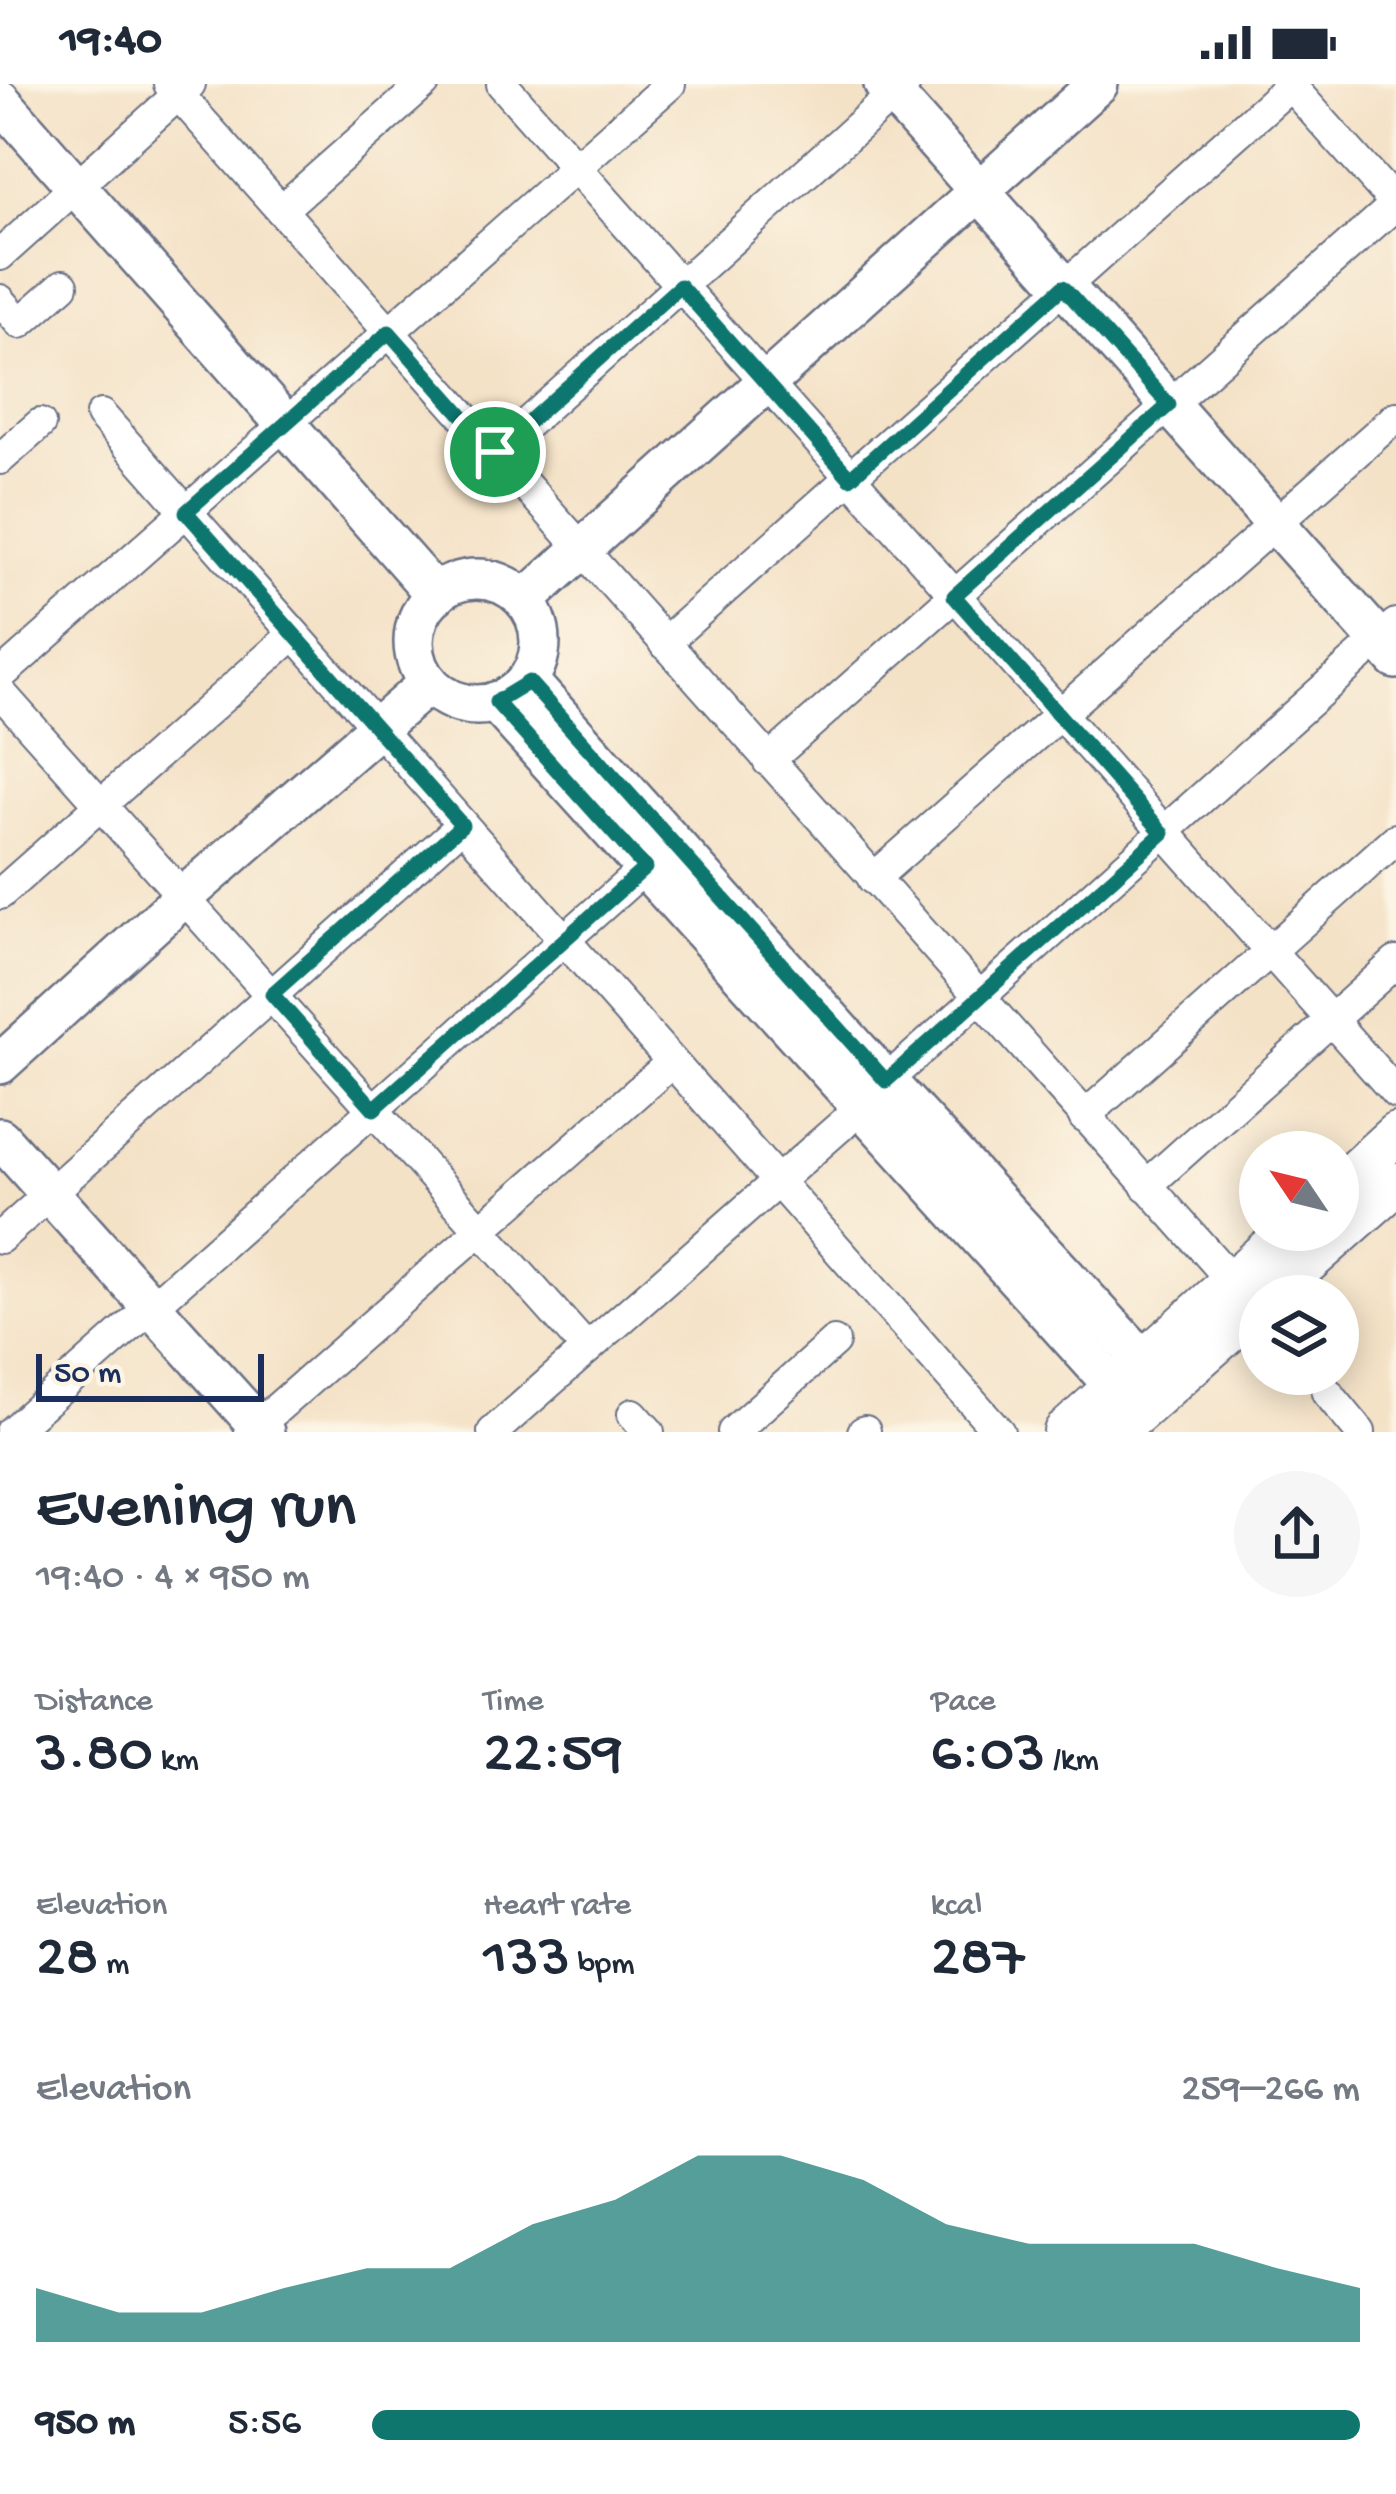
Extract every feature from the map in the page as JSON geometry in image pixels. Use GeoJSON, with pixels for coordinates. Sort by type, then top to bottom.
{"type":"FeatureCollection","features":[{"type":"Feature","properties":{"kind":"main road"},"geometry":{"type":"LineString","coordinates":[[1359,1168],[1396,1134]]}},
{"type":"Feature","properties":{"kind":"main road"},"geometry":{"type":"LineString","coordinates":[[1279,1275],[1396,1184]]}},
{"type":"Feature","properties":{"kind":"main road"},"geometry":{"type":"LineString","coordinates":[[1065,1432],[1136,1395],[1239,1307]]}},
{"type":"Feature","properties":{"kind":"street"},"geometry":{"type":"LineString","coordinates":[[280,210],[424,84]]}},
{"type":"Feature","properties":{"kind":"street"},"geometry":{"type":"LineString","coordinates":[[502,84],[1396,1093]]}},
{"type":"Feature","properties":{"kind":"street"},"geometry":{"type":"LineString","coordinates":[[0,676],[670,84]]}},
{"type":"Feature","properties":{"kind":"street"},"geometry":{"type":"LineString","coordinates":[[525,600],[1098,84]]}},
{"type":"Feature","properties":{"kind":"street"},"geometry":{"type":"LineString","coordinates":[[664,644],[1290,84],[1396,204],[768,761]]}},
{"type":"Feature","properties":{"kind":"street"},"geometry":{"type":"LineString","coordinates":[[0,255],[179,87],[280,210],[1084,1117],[1239,1279]]}},
{"type":"Feature","properties":{"kind":"street"},"geometry":{"type":"LineString","coordinates":[[493,1432],[1163,833],[1390,641],[1275,524],[978,192],[894,88],[495,452]]}},
{"type":"Feature","properties":{"kind":"street"},"geometry":{"type":"LineString","coordinates":[[0,100],[436,595]]}},
{"type":"Feature","properties":{"kind":"street"},"geometry":{"type":"LineString","coordinates":[[0,300],[20,323],[63,285]]}},
{"type":"Feature","properties":{"kind":"street"},"geometry":{"type":"LineString","coordinates":[[101,415],[999,1432]]}},
{"type":"Feature","properties":{"kind":"street"},"geometry":{"type":"LineString","coordinates":[[873,879],[1396,418]]}},
{"type":"Feature","properties":{"kind":"street"},"geometry":{"type":"LineString","coordinates":[[0,459],[40,424]]}},
{"type":"Feature","properties":{"kind":"street"},"geometry":{"type":"LineString","coordinates":[[474,579],[496,581],[525,600],[539,627],[540,649],[512,692],[464,704],[428,684],[415,648],[416,628],[436,595],[474,579]]}},
{"type":"Feature","properties":{"kind":"street"},"geometry":{"type":"LineString","coordinates":[[0,894],[294,634]]}},
{"type":"Feature","properties":{"kind":"street"},"geometry":{"type":"LineString","coordinates":[[0,1064],[428,684]]}},
{"type":"Feature","properties":{"kind":"street"},"geometry":{"type":"LineString","coordinates":[[0,692],[587,1349]]}},
{"type":"Feature","properties":{"kind":"street"},"geometry":{"type":"LineString","coordinates":[[512,692],[645,868],[874,1094]]}},
{"type":"Feature","properties":{"kind":"street"},"geometry":{"type":"LineString","coordinates":[[512,692],[874,1094],[1136,1395]]}},
{"type":"Feature","properties":{"kind":"street"},"geometry":{"type":"LineString","coordinates":[[0,1238],[462,825]]}},
{"type":"Feature","properties":{"kind":"street"},"geometry":{"type":"LineString","coordinates":[[1084,1117],[1396,839]]}},
{"type":"Feature","properties":{"kind":"street"},"geometry":{"type":"LineString","coordinates":[[11,1432],[645,868]]}},
{"type":"Feature","properties":{"kind":"street"},"geometry":{"type":"LineString","coordinates":[[1146,1186],[1396,962]]}},
{"type":"Feature","properties":{"kind":"street"},"geometry":{"type":"LineString","coordinates":[[0,1138],[153,1305],[257,1430],[672,1062]]}},
{"type":"Feature","properties":{"kind":"street"},"geometry":{"type":"LineString","coordinates":[[733,1432],[834,1342]]}},
{"type":"Feature","properties":{"kind":"street"},"geometry":{"type":"LineString","coordinates":[[1329,1395],[1360,1432]]}},
{"type":"Feature","properties":{"kind":"route"},"geometry":{"type":"LineString","coordinates":[[680,286],[850,478],[1063,287],[1169,405],[954,596],[1163,833],[886,1081],[529,682],[496,702],[645,868],[374,1109],[272,994],[462,825],[186,512],[389,332],[495,452],[680,286]]}}]}
